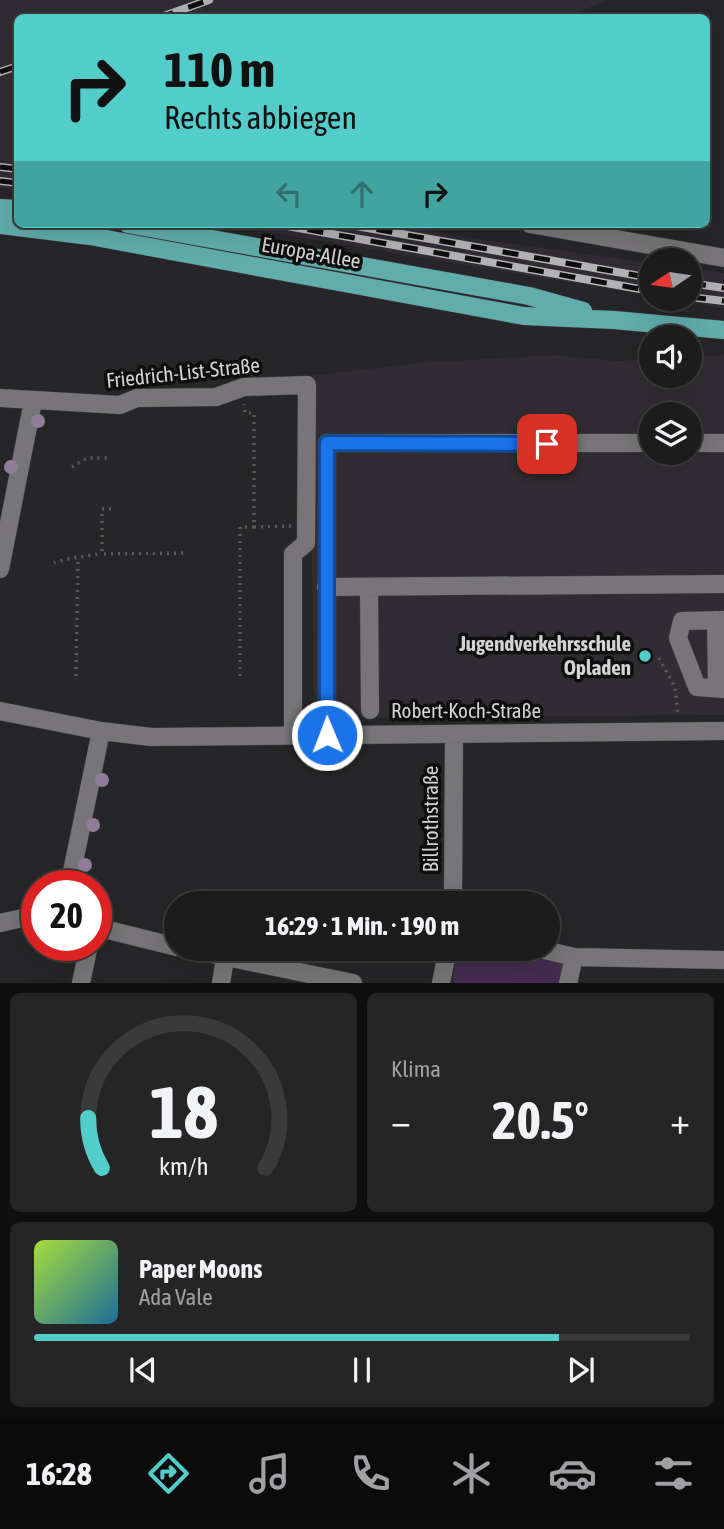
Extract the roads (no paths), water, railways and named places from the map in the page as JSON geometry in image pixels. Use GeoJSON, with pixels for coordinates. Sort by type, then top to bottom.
{"type":"FeatureCollection","features":[{"type":"Feature","properties":{"kind":"main road","name":"Europa-Allee"},"geometry":{"type":"LineString","coordinates":[[25,228],[90,236],[524,316],[614,320],[724,330]]}},
{"type":"Feature","properties":{"kind":"main road","name":"Europa-Allee"},"geometry":{"type":"LineString","coordinates":[[150,228],[529,296],[614,320]]}},
{"type":"Feature","properties":{"kind":"street"},"geometry":{"type":"LineString","coordinates":[[553,228],[724,258]]}},
{"type":"Feature","properties":{"kind":"street","name":"Friedrich-List-Straße"},"geometry":{"type":"LineString","coordinates":[[0,398],[120,405],[137,398],[216,397],[244,387],[307,385],[306,543],[293,554],[293,735]]}},
{"type":"Feature","properties":{"kind":"street"},"geometry":{"type":"LineString","coordinates":[[0,569],[33,401]]}},
{"type":"Feature","properties":{"kind":"street"},"geometry":{"type":"LineString","coordinates":[[327,735],[327,443],[639,443]]}},
{"type":"Feature","properties":{"kind":"street"},"geometry":{"type":"LineString","coordinates":[[702,443],[724,443]]}},
{"type":"Feature","properties":{"kind":"street"},"geometry":{"type":"LineString","coordinates":[[326,587],[724,584]]}},
{"type":"Feature","properties":{"kind":"street"},"geometry":{"type":"LineString","coordinates":[[369,587],[370,710]]}},
{"type":"Feature","properties":{"kind":"street"},"geometry":{"type":"LineString","coordinates":[[720,620],[720,688],[697,687],[683,652],[678,638],[682,621],[720,620]]}},
{"type":"Feature","properties":{"kind":"street"},"geometry":{"type":"LineString","coordinates":[[683,652],[720,652]]}},
{"type":"Feature","properties":{"kind":"street","name":"Robert-Koch-Straße"},"geometry":{"type":"LineString","coordinates":[[0,711],[101,731],[151,737],[724,731]]}},
{"type":"Feature","properties":{"kind":"street"},"geometry":{"type":"LineString","coordinates":[[72,870],[101,731]]}},
{"type":"Feature","properties":{"kind":"street","name":"Billrothstraße"},"geometry":{"type":"LineString","coordinates":[[453,891],[454,734]]}},
{"type":"Feature","properties":{"kind":"street"},"geometry":{"type":"LineString","coordinates":[[0,923],[21,918]]}},
{"type":"Feature","properties":{"kind":"street"},"geometry":{"type":"LineString","coordinates":[[112,931],[164,944]]}},
{"type":"Feature","properties":{"kind":"street"},"geometry":{"type":"LineString","coordinates":[[560,954],[574,957],[724,960]]}},
{"type":"Feature","properties":{"kind":"street"},"geometry":{"type":"LineString","coordinates":[[568,983],[574,957]]}},
{"type":"Feature","properties":{"kind":"street"},"geometry":{"type":"LineString","coordinates":[[81,983],[86,961]]}},
{"type":"Feature","properties":{"kind":"street"},"geometry":{"type":"LineString","coordinates":[[221,983],[225,961]]}},
{"type":"Feature","properties":{"kind":"street"},"geometry":{"type":"LineString","coordinates":[[236,961],[353,983]]}},
{"type":"Feature","properties":{"kind":"street"},"geometry":{"type":"LineString","coordinates":[[441,983],[445,961]]}},
{"type":"Feature","properties":{"kind":"railway"},"geometry":{"type":"LineString","coordinates":[[169,14],[209,0]]}},
{"type":"Feature","properties":{"kind":"railway"},"geometry":{"type":"LineString","coordinates":[[0,72],[14,67]]}},
{"type":"Feature","properties":{"kind":"railway"},"geometry":{"type":"LineString","coordinates":[[0,167],[14,169]]}},
{"type":"Feature","properties":{"kind":"railway"},"geometry":{"type":"LineString","coordinates":[[0,181],[14,183]]}},
{"type":"Feature","properties":{"kind":"railway"},"geometry":{"type":"LineString","coordinates":[[298,228],[639,289]]}},
{"type":"Feature","properties":{"kind":"railway"},"geometry":{"type":"LineString","coordinates":[[368,228],[639,276]]}},
{"type":"Feature","properties":{"kind":"railway"},"geometry":{"type":"LineString","coordinates":[[702,285],[724,288]]}},
{"type":"Feature","properties":{"kind":"railway"},"geometry":{"type":"LineString","coordinates":[[702,298],[724,301]]}},
{"type":"Feature","properties":{"kind":"place","name":"Jugendverkehrsschule Opladen"},"geometry":{"type":"Point","coordinates":[645,656]}}]}
